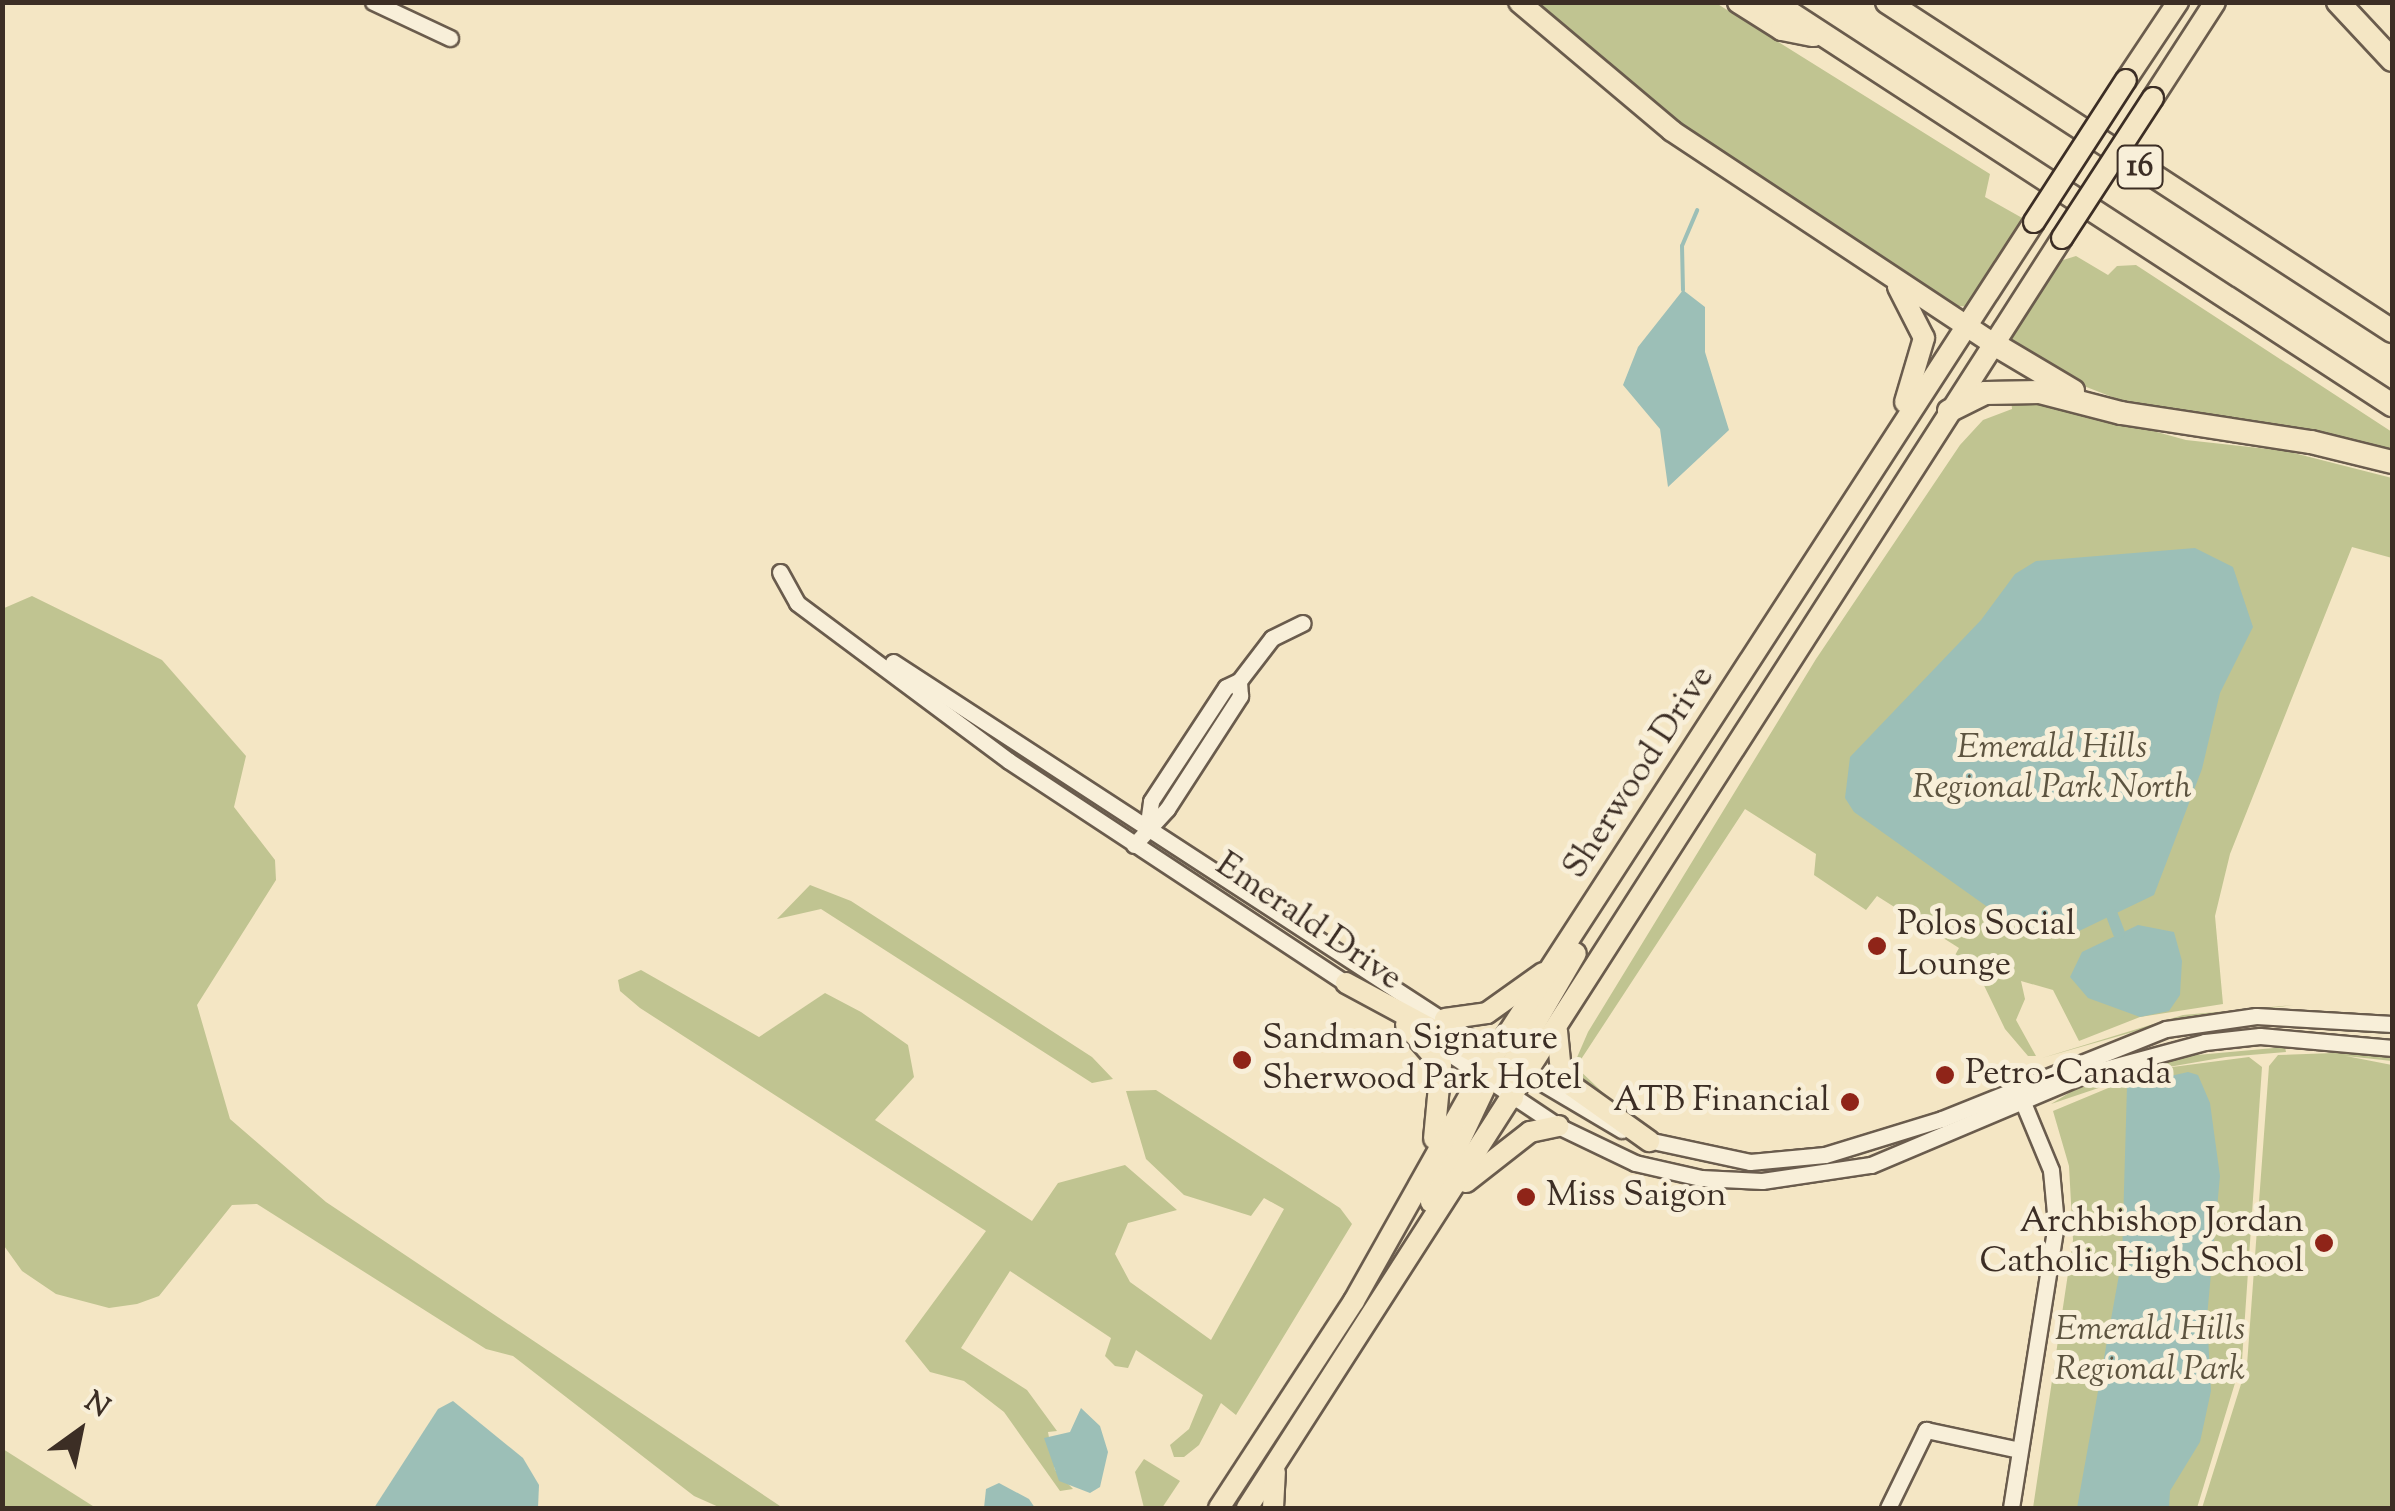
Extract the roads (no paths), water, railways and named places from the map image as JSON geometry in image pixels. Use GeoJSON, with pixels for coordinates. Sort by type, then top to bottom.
{"type":"FeatureCollection","features":[{"type":"Feature","properties":{"kind":"highway"},"geometry":{"type":"LineString","coordinates":[[1739,2],[1782,29],[1825,37]]}},
{"type":"Feature","properties":{"kind":"highway","name":"16"},"geometry":{"type":"LineString","coordinates":[[1773,2],[2392,405]]}},
{"type":"Feature","properties":{"kind":"highway","name":"16"},"geometry":{"type":"LineString","coordinates":[[1887,2],[2392,331]]}},
{"type":"Feature","properties":{"kind":"highway"},"geometry":{"type":"LineString","coordinates":[[2338,2],[2374,36]]}},
{"type":"Feature","properties":{"kind":"highway"},"geometry":{"type":"LineString","coordinates":[[2353,2],[2392,60]]}},
{"type":"Feature","properties":{"kind":"highway"},"geometry":{"type":"LineString","coordinates":[[1994,344],[2059,385],[2121,413]]}},
{"type":"Feature","properties":{"kind":"highway"},"geometry":{"type":"LineString","coordinates":[[1949,411],[1984,392],[2040,392],[2121,413],[2311,442],[2392,462]]}},
{"type":"Feature","properties":{"kind":"main road"},"geometry":{"type":"LineString","coordinates":[[1519,2],[1672,131],[1994,344]]}},
{"type":"Feature","properties":{"kind":"main road","name":"Sherwood Drive"},"geometry":{"type":"LineString","coordinates":[[1221,1508],[1354,1301],[1429,1160],[1500,1069],[1553,966],[2178,2]]}},
{"type":"Feature","properties":{"kind":"main road","name":"Sherwood Drive"},"geometry":{"type":"LineString","coordinates":[[1500,1069],[1557,1031],[1949,411],[2215,2]]}},
{"type":"Feature","properties":{"kind":"main road"},"geometry":{"type":"LineString","coordinates":[[1870,474],[1924,356],[1920,319],[1894,281]]}},
{"type":"Feature","properties":{"kind":"main road"},"geometry":{"type":"LineString","coordinates":[[1423,1236],[1431,1203],[1500,1069],[1592,928],[1597,899]]}},
{"type":"Feature","properties":{"kind":"main road"},"geometry":{"type":"LineString","coordinates":[[1445,1019],[1487,1013],[1553,966]]}},
{"type":"Feature","properties":{"kind":"main road"},"geometry":{"type":"LineString","coordinates":[[1346,983],[1500,1069]]}},
{"type":"Feature","properties":{"kind":"main road"},"geometry":{"type":"LineString","coordinates":[[1406,1025],[1441,1064],[1442,1107],[1429,1160]]}},
{"type":"Feature","properties":{"kind":"main road"},"geometry":{"type":"LineString","coordinates":[[1557,1031],[1561,1072],[1572,1086],[1649,1141]]}},
{"type":"Feature","properties":{"kind":"main road","name":"Sherwood Drive"},"geometry":{"type":"LineString","coordinates":[[1247,1508],[1513,1098],[1500,1069]]}},
{"type":"Feature","properties":{"kind":"main road"},"geometry":{"type":"LineString","coordinates":[[1446,1200],[1530,1132],[1558,1126]]}},
{"type":"Feature","properties":{"kind":"main road"},"geometry":{"type":"LineString","coordinates":[[1273,1508],[1270,1492],[1286,1446]]}},
{"type":"Feature","properties":{"kind":"street"},"geometry":{"type":"LineString","coordinates":[[373,2],[450,38]]}},
{"type":"Feature","properties":{"kind":"street","name":"Emerald Drive"},"geometry":{"type":"LineString","coordinates":[[780,572],[797,603],[1148,823],[1445,1019],[1474,1040],[1500,1069]]}},
{"type":"Feature","properties":{"kind":"street"},"geometry":{"type":"LineString","coordinates":[[1134,844],[1148,823],[1151,801],[1226,687],[1239,682],[1272,638],[1303,623]]}},
{"type":"Feature","properties":{"kind":"street","name":"Emerald Drive"},"geometry":{"type":"LineString","coordinates":[[858,643],[1009,761],[1406,1025],[1649,1141],[1750,1162],[1825,1155],[1942,1119],[2166,1030],[2256,1016],[2392,1024]]}},
{"type":"Feature","properties":{"kind":"street"},"geometry":{"type":"LineString","coordinates":[[1513,1098],[1558,1126],[1635,1163],[1701,1178],[1762,1181],[1871,1165],[2114,1064],[2204,1042],[2260,1036],[2392,1048]]}},
{"type":"Feature","properties":{"kind":"street"},"geometry":{"type":"LineString","coordinates":[[2011,1508],[2056,1224],[2051,1170],[2022,1100]]}},
{"type":"Feature","properties":{"kind":"street"},"geometry":{"type":"LineString","coordinates":[[1888,1508],[1926,1430],[2019,1450]]}},
{"type":"Feature","properties":{"kind":"water"},"geometry":{"type":"Polygon","coordinates":[[[1683,290],[1705,307],[1705,352],[1729,430],[1668,487],[1660,429],[1623,385],[1638,347],[1683,290]]]}},
{"type":"Feature","properties":{"kind":"water"},"geometry":{"type":"Polygon","coordinates":[[[2195,548],[2233,567],[2253,627],[2220,693],[2202,769],[2154,895],[2075,933],[2033,932],[2010,923],[1854,812],[1845,798],[1850,757],[1981,620],[2015,574],[2036,561],[2195,548]]]}},
{"type":"Feature","properties":{"kind":"water"},"geometry":{"type":"Polygon","coordinates":[[[2138,925],[2174,932],[2182,961],[2180,995],[2169,1011],[2140,1017],[2088,998],[2070,977],[2082,952],[2138,925]]]}},
{"type":"Feature","properties":{"kind":"water"},"geometry":{"type":"Polygon","coordinates":[[[2188,1072],[2198,1075],[2210,1103],[2220,1176],[2207,1317],[2211,1391],[2200,1442],[2170,1491],[2169,1508],[2077,1508],[2122,1258],[2127,1086],[2188,1072]]]}},
{"type":"Feature","properties":{"kind":"water"},"geometry":{"type":"Polygon","coordinates":[[[453,1401],[523,1458],[539,1485],[538,1508],[374,1508],[438,1409],[453,1401]]]}},
{"type":"Feature","properties":{"kind":"water"},"geometry":{"type":"Polygon","coordinates":[[[1081,1408],[1100,1426],[1108,1452],[1100,1487],[1090,1493],[1059,1481],[1044,1438],[1070,1432],[1081,1408]]]}},
{"type":"Feature","properties":{"kind":"water"},"geometry":{"type":"Polygon","coordinates":[[[999,1483],[1029,1499],[1035,1508],[984,1508],[986,1489],[999,1483]]]}},
{"type":"Feature","properties":{"kind":"waterway"},"geometry":{"type":"LineString","coordinates":[[1683,290],[1682,246],[1697,210]]}},
{"type":"Feature","properties":{"kind":"waterway"},"geometry":{"type":"LineString","coordinates":[[2112,915],[2119,933]]}},
{"type":"Feature","properties":{"kind":"place","name":"Polos Social Lounge"},"geometry":{"type":"Point","coordinates":[1877,946]}},
{"type":"Feature","properties":{"kind":"place","name":"Sandman Signature Sherwood Park Hotel"},"geometry":{"type":"Point","coordinates":[1242,1060]}},
{"type":"Feature","properties":{"kind":"place","name":"Petro-Canada"},"geometry":{"type":"Point","coordinates":[1945,1075]}},
{"type":"Feature","properties":{"kind":"place","name":"ATB Financial"},"geometry":{"type":"Point","coordinates":[1850,1102]}},
{"type":"Feature","properties":{"kind":"place","name":"Miss Saigon"},"geometry":{"type":"Point","coordinates":[1526,1197]}},
{"type":"Feature","properties":{"kind":"place","name":"Archbishop Jordan Catholic High School"},"geometry":{"type":"Point","coordinates":[2324,1243]}},
{"type":"Feature","properties":{"kind":"park label","name":"Emerald Hills Regional Park North"},"geometry":{"type":"Point","coordinates":[2052,769]}},
{"type":"Feature","properties":{"kind":"park label","name":"Emerald Hills Regional Park"},"geometry":{"type":"Point","coordinates":[2150,1351]}}]}
